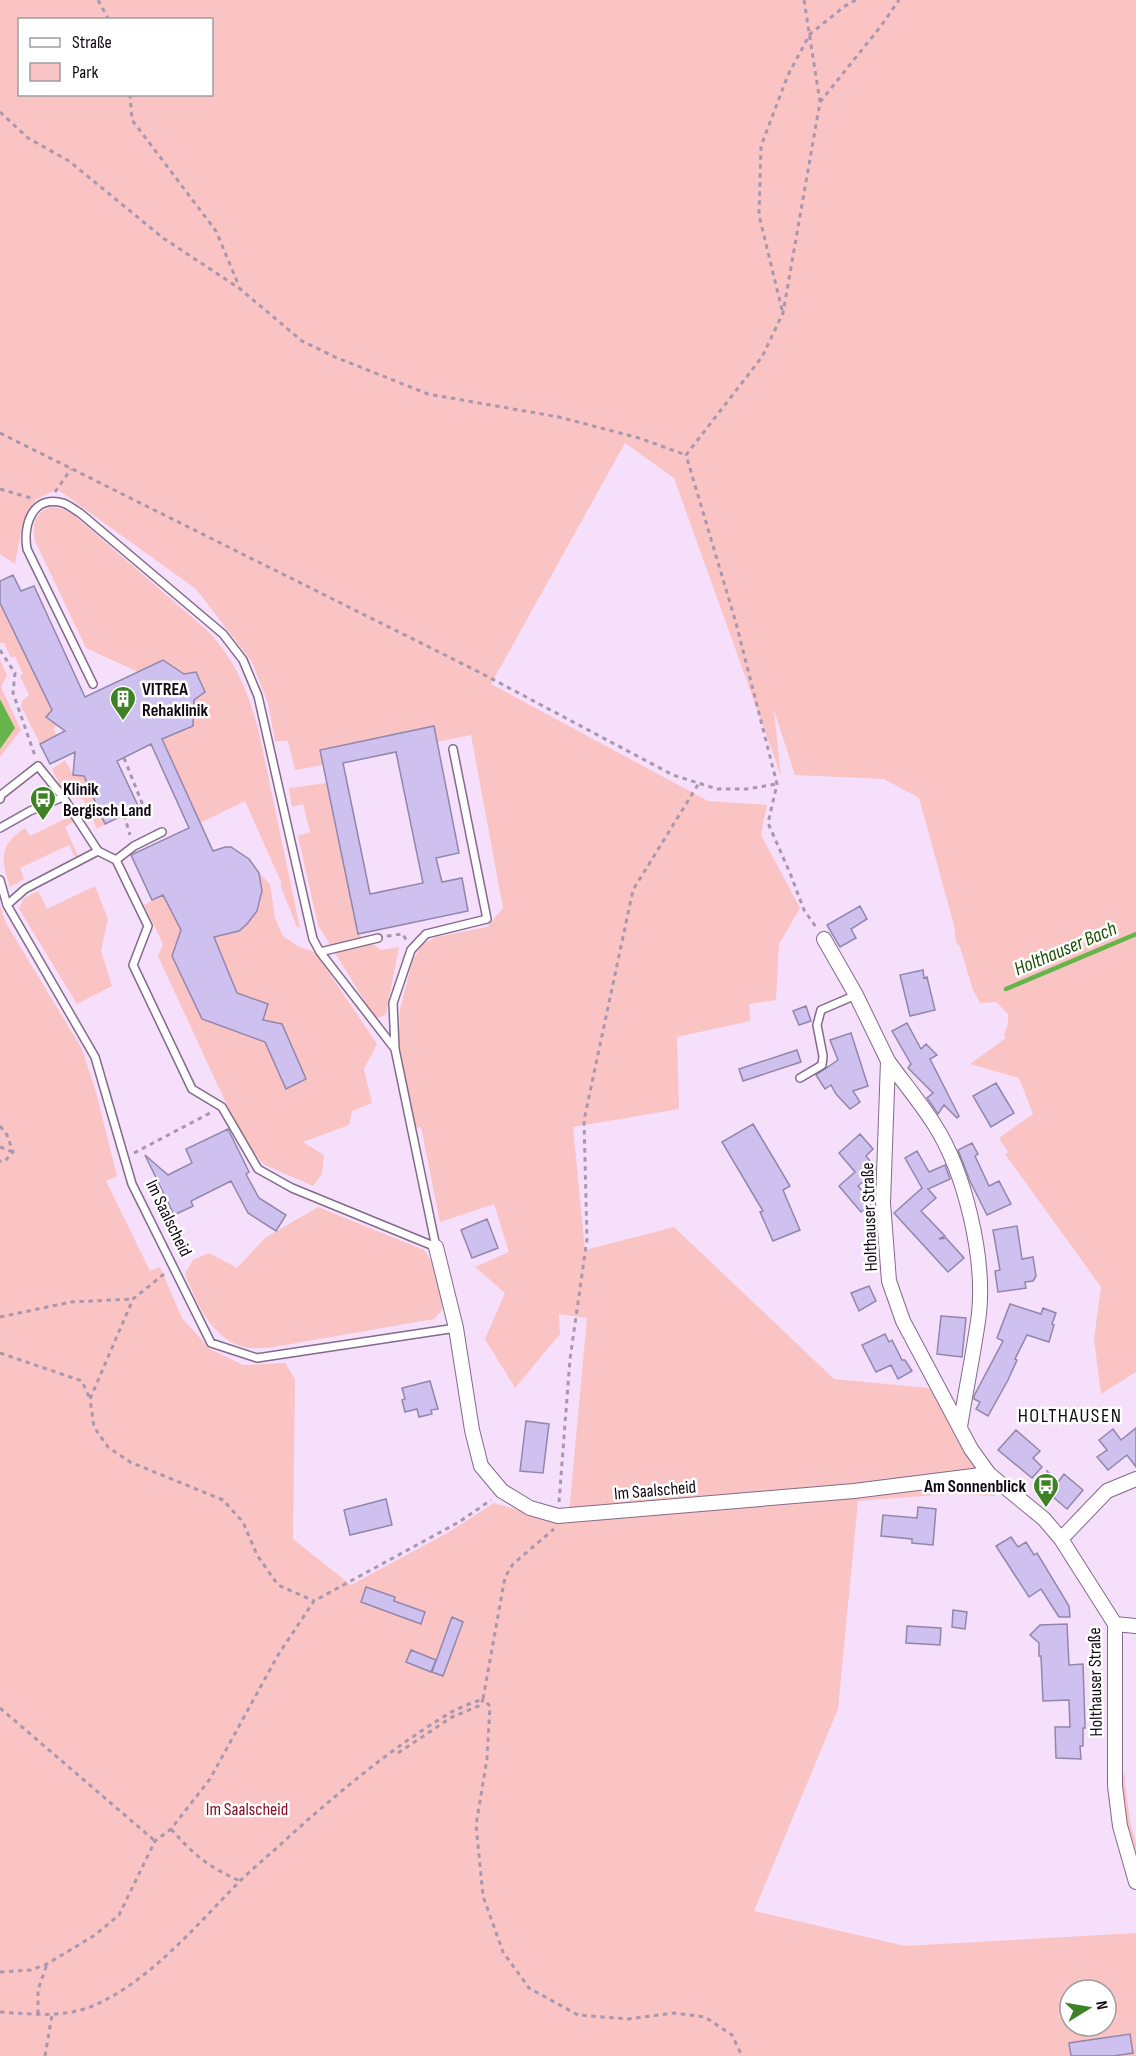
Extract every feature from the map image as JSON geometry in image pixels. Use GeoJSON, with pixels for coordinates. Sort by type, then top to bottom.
{"type":"FeatureCollection","features":[{"type":"Feature","properties":{"kind":"street","name":"Holthauser Straße"},"geometry":{"type":"LineString","coordinates":[[824,939],[856,995],[888,1061],[935,1125],[949,1153],[968,1205],[979,1264],[979,1312],[960,1427]]}},
{"type":"Feature","properties":{"kind":"street","name":"Holthauser Straße"},"geometry":{"type":"LineString","coordinates":[[888,1061],[883,1203],[889,1281],[903,1321],[971,1449],[988,1474],[1044,1519],[1061,1539],[1115,1624],[1115,1786],[1120,1826],[1136,1882]]}},
{"type":"Feature","properties":{"kind":"street","name":"Im Saalscheid"},"geometry":{"type":"LineString","coordinates":[[436,1247],[456,1328],[472,1430],[481,1466],[502,1491],[530,1508],[558,1516],[854,1491],[988,1474]]}},
{"type":"Feature","properties":{"kind":"street"},"geometry":{"type":"LineString","coordinates":[[1061,1539],[1107,1491],[1136,1479]]}},
{"type":"Feature","properties":{"kind":"street"},"geometry":{"type":"LineString","coordinates":[[1115,1624],[1136,1626]]}},
{"type":"Feature","properties":{"kind":"lane"},"geometry":{"type":"LineString","coordinates":[[93,684],[27,549],[25,536],[27,523],[34,510],[47,503],[63,503],[80,513],[223,634],[243,660],[258,696],[313,939],[320,952],[395,1049]]}},
{"type":"Feature","properties":{"kind":"lane","name":"Im Saalscheid"},"geometry":{"type":"LineString","coordinates":[[436,1247],[395,1049],[393,1003],[411,950],[426,934],[487,919],[453,749]]}},
{"type":"Feature","properties":{"kind":"lane"},"geometry":{"type":"LineString","coordinates":[[0,799],[1,795],[38,766],[63,797],[98,851],[116,860],[148,926],[133,964],[192,1089],[222,1107],[258,1168],[292,1188],[436,1247]]}},
{"type":"Feature","properties":{"kind":"lane"},"geometry":{"type":"LineString","coordinates":[[0,828],[30,811],[63,797]]}},
{"type":"Feature","properties":{"kind":"lane"},"geometry":{"type":"LineString","coordinates":[[116,860],[134,846],[162,832]]}},
{"type":"Feature","properties":{"kind":"lane"},"geometry":{"type":"LineString","coordinates":[[7,905],[25,889],[98,851]]}},
{"type":"Feature","properties":{"kind":"lane","name":"Im Saalscheid"},"geometry":{"type":"LineString","coordinates":[[0,880],[7,905],[95,1058],[132,1184],[211,1343],[256,1358],[456,1328]]}},
{"type":"Feature","properties":{"kind":"lane"},"geometry":{"type":"LineString","coordinates":[[320,952],[378,938]]}},
{"type":"Feature","properties":{"kind":"lane"},"geometry":{"type":"LineString","coordinates":[[800,1078],[822,1065],[823,1056],[817,1025],[821,1010],[856,995]]}},
{"type":"Feature","properties":{"kind":"path"},"geometry":{"type":"LineString","coordinates":[[98,0],[108,18]]}},
{"type":"Feature","properties":{"kind":"path"},"geometry":{"type":"LineString","coordinates":[[686,455],[762,357],[783,313],[820,102],[804,0]]}},
{"type":"Feature","properties":{"kind":"path"},"geometry":{"type":"LineString","coordinates":[[783,313],[759,215],[761,146],[788,75],[810,34],[856,0]]}},
{"type":"Feature","properties":{"kind":"path"},"geometry":{"type":"LineString","coordinates":[[820,102],[899,0]]}},
{"type":"Feature","properties":{"kind":"path"},"geometry":{"type":"LineString","coordinates":[[130,96],[132,120],[216,231],[239,288]]}},
{"type":"Feature","properties":{"kind":"path"},"geometry":{"type":"LineString","coordinates":[[0,112],[28,138],[69,161],[163,238],[239,288],[302,341],[335,357],[428,394],[559,417],[639,438],[686,455]]}},
{"type":"Feature","properties":{"kind":"path"},"geometry":{"type":"LineString","coordinates":[[0,433],[479,672],[674,775],[717,789],[747,789],[777,784]]}},
{"type":"Feature","properties":{"kind":"path"},"geometry":{"type":"LineString","coordinates":[[686,455],[736,623],[777,784],[768,823],[804,910],[824,939]]}},
{"type":"Feature","properties":{"kind":"path"},"geometry":{"type":"LineString","coordinates":[[0,650],[15,673],[13,693],[38,766]]}},
{"type":"Feature","properties":{"kind":"path"},"geometry":{"type":"LineString","coordinates":[[124,758],[144,808],[125,818],[134,846]]}},
{"type":"Feature","properties":{"kind":"path"},"geometry":{"type":"LineString","coordinates":[[398,1753],[452,1717],[481,1705],[505,1577],[513,1564],[555,1529],[558,1516],[570,1359],[587,1239],[584,1120],[633,890],[699,783]]}},
{"type":"Feature","properties":{"kind":"path"},"geometry":{"type":"LineString","coordinates":[[378,938],[403,934]]}},
{"type":"Feature","properties":{"kind":"path"},"geometry":{"type":"LineString","coordinates":[[124,1158],[196,1119]]}},
{"type":"Feature","properties":{"kind":"path"},"geometry":{"type":"LineString","coordinates":[[0,1126],[7,1135],[13,1152]]}},
{"type":"Feature","properties":{"kind":"path"},"geometry":{"type":"LineString","coordinates":[[0,1147],[13,1152]]}},
{"type":"Feature","properties":{"kind":"path"},"geometry":{"type":"LineString","coordinates":[[0,1161],[5,1161],[13,1152]]}},
{"type":"Feature","properties":{"kind":"path"},"geometry":{"type":"LineString","coordinates":[[90,1399],[133,1299],[173,1268]]}},
{"type":"Feature","properties":{"kind":"path"},"geometry":{"type":"LineString","coordinates":[[0,1317],[71,1302],[133,1299]]}},
{"type":"Feature","properties":{"kind":"path"},"geometry":{"type":"LineString","coordinates":[[0,1353],[82,1381],[90,1399],[94,1427],[108,1447],[130,1462],[223,1500],[243,1522],[257,1555],[278,1586],[314,1601]]}},
{"type":"Feature","properties":{"kind":"path"},"geometry":{"type":"LineString","coordinates":[[0,1972],[31,1970],[47,1964],[95,1935],[119,1915],[155,1841],[171,1829],[210,1779],[278,1655],[314,1601],[459,1522],[502,1491]]}},
{"type":"Feature","properties":{"kind":"path"},"geometry":{"type":"LineString","coordinates":[[0,2012],[52,2015],[70,2013],[91,2006],[126,1989],[192,1932],[240,1881],[333,1797],[451,1712],[483,1699]]}},
{"type":"Feature","properties":{"kind":"path"},"geometry":{"type":"LineString","coordinates":[[483,1699],[490,1706],[487,1759],[476,1825],[483,1896],[503,1952],[530,1988],[578,2014],[628,2019],[674,2013],[705,2017],[732,2035],[742,2056]]}},
{"type":"Feature","properties":{"kind":"path"},"geometry":{"type":"LineString","coordinates":[[0,1708],[155,1841]]}},
{"type":"Feature","properties":{"kind":"path"},"geometry":{"type":"LineString","coordinates":[[171,1829],[192,1852],[212,1868],[240,1881]]}},
{"type":"Feature","properties":{"kind":"path"},"geometry":{"type":"LineString","coordinates":[[38,2014],[38,1990],[47,1964]]}},
{"type":"Feature","properties":{"kind":"path"},"geometry":{"type":"LineString","coordinates":[[45,2056],[52,2015]]}},
{"type":"Feature","properties":{"kind":"green space"},"geometry":{"type":"Polygon","coordinates":[[[0,0],[1136,0],[1136,1372],[1101,1394],[1094,1339],[1101,1287],[1005,1154],[1008,1152],[999,1138],[1033,1114],[1019,1078],[970,1064],[1006,1038],[1004,1034],[1008,1024],[1008,1014],[996,1002],[980,1003],[973,990],[960,947],[956,942],[954,925],[919,798],[884,779],[795,775],[774,710],[781,776],[674,478],[625,443],[491,684],[708,801],[767,805],[761,835],[800,908],[779,944],[776,1000],[749,1004],[750,1021],[677,1037],[679,1109],[573,1127],[585,1250],[674,1227],[834,1379],[929,1388],[996,1496],[950,1494],[858,1501],[838,1709],[754,1911],[905,1946],[1136,1933],[1136,2056],[0,2056],[0,906],[6,923],[82,1049],[96,1092],[117,1176],[106,1181],[150,1271],[160,1267],[182,1318],[210,1349],[243,1365],[285,1363],[295,1379],[293,1539],[351,1585],[449,1532],[494,1503],[568,1524],[587,1318],[559,1314],[560,1334],[515,1388],[485,1339],[505,1293],[475,1267],[509,1252],[494,1204],[440,1222],[421,1127],[414,1128],[398,1050],[400,1009],[413,959],[423,944],[436,937],[487,927],[503,908],[471,735],[437,742],[434,726],[320,750],[323,765],[295,770],[288,741],[275,741],[268,703],[252,662],[196,589],[57,489],[35,500],[22,526],[15,564],[0,554],[0,0]]]}},
{"type":"Feature","properties":{"kind":"green space"},"geometry":{"type":"Polygon","coordinates":[[[53,507],[74,515],[209,632],[234,666],[245,688],[258,728],[300,928],[297,927],[281,882],[245,801],[200,823],[162,739],[193,726],[194,700],[205,692],[196,672],[184,674],[163,660],[138,672],[86,648],[35,541],[34,524],[38,515],[53,507]]]}},
{"type":"Feature","properties":{"kind":"green space"},"geometry":{"type":"Polygon","coordinates":[[[0,603],[52,710],[47,717],[58,726],[53,728],[57,736],[40,744],[21,706],[22,701],[29,695],[20,676],[23,674],[15,656],[11,658],[4,643],[0,643],[0,603]]]}},
{"type":"Feature","properties":{"kind":"green space"},"geometry":{"type":"Polygon","coordinates":[[[0,660],[7,675],[1,687],[21,730],[0,757],[0,749],[14,728],[0,699],[0,660]]]}},
{"type":"Feature","properties":{"kind":"green space"},"geometry":{"type":"Polygon","coordinates":[[[65,760],[73,775],[84,776],[105,824],[97,829],[83,799],[66,797],[52,769],[65,760]]]}},
{"type":"Feature","properties":{"kind":"green space"},"geometry":{"type":"Polygon","coordinates":[[[327,783],[358,934],[381,950],[399,947],[386,1014],[381,1017],[375,1018],[318,925],[298,836],[310,832],[303,804],[292,807],[289,788],[327,783]]]}},
{"type":"Feature","properties":{"kind":"green space"},"geometry":{"type":"Polygon","coordinates":[[[69,817],[75,821],[65,827],[78,856],[75,857],[69,845],[20,868],[24,879],[10,887],[4,853],[11,840],[25,828],[30,836],[69,817]]]}},
{"type":"Feature","properties":{"kind":"green space"},"geometry":{"type":"Polygon","coordinates":[[[259,873],[270,884],[275,918],[283,936],[299,947],[315,952],[377,1044],[364,1069],[372,1103],[352,1111],[349,1125],[303,1142],[324,1155],[322,1174],[313,1186],[265,1165],[252,1152],[225,1101],[158,956],[163,944],[144,905],[163,895],[181,930],[172,957],[202,1019],[265,1042],[286,1088],[306,1079],[282,1024],[263,1020],[268,1004],[237,993],[213,935],[236,931],[253,917],[259,907],[261,896],[262,885],[259,873]]]}},
{"type":"Feature","properties":{"kind":"green space"},"geometry":{"type":"Polygon","coordinates":[[[95,886],[108,919],[101,951],[112,986],[77,1004],[19,909],[23,899],[38,891],[47,909],[95,886]]]}},
{"type":"Feature","properties":{"kind":"green space"},"geometry":{"type":"Polygon","coordinates":[[[318,1207],[424,1250],[438,1278],[441,1294],[442,1310],[434,1319],[268,1348],[243,1347],[220,1334],[205,1316],[185,1274],[193,1260],[209,1253],[237,1268],[265,1238],[318,1207]]]}},
{"type":"Feature","properties":{"kind":"green space"},"geometry":{"type":"Polygon","coordinates":[[[1124,1773],[1130,1822],[1136,1842],[1136,1861],[1128,1837],[1120,1775],[1124,1773]]]}},
{"type":"Feature","properties":{"kind":"shaded area"},"geometry":{"type":"Polygon","coordinates":[[[0,699],[15,728],[0,749],[0,699]]]}},
{"type":"Feature","properties":{"kind":"building"},"geometry":{"type":"Polygon","coordinates":[[[13,575],[21,591],[34,586],[85,697],[163,660],[184,674],[196,672],[205,692],[194,700],[193,726],[162,739],[213,851],[231,847],[249,859],[259,873],[262,891],[257,911],[247,924],[239,931],[214,937],[237,993],[268,1004],[263,1020],[282,1024],[306,1079],[286,1089],[265,1042],[202,1019],[172,956],[181,930],[163,895],[152,900],[131,855],[189,828],[151,744],[117,761],[139,808],[105,824],[84,776],[73,775],[75,752],[50,764],[40,744],[65,731],[46,717],[52,710],[0,603],[0,581],[13,575]]]}},
{"type":"Feature","properties":{"kind":"building"},"geometry":{"type":"Polygon","coordinates":[[[434,726],[459,853],[436,858],[442,882],[462,878],[468,911],[358,934],[320,750],[434,726]],[[396,752],[343,763],[370,894],[423,883],[396,752]]]}},
{"type":"Feature","properties":{"kind":"building"},"geometry":{"type":"Polygon","coordinates":[[[860,906],[867,919],[851,929],[856,938],[840,947],[827,925],[860,906]]]}},
{"type":"Feature","properties":{"kind":"building"},"geometry":{"type":"Polygon","coordinates":[[[923,970],[924,978],[927,977],[935,1010],[910,1016],[900,975],[923,970]]]}},
{"type":"Feature","properties":{"kind":"building"},"geometry":{"type":"Polygon","coordinates":[[[806,1006],[811,1021],[799,1025],[793,1011],[806,1006]]]}},
{"type":"Feature","properties":{"kind":"building"},"geometry":{"type":"Polygon","coordinates":[[[907,1023],[921,1049],[926,1044],[937,1055],[930,1059],[959,1116],[957,1118],[944,1105],[938,1114],[927,1098],[933,1093],[908,1068],[911,1064],[892,1031],[907,1023]]]}},
{"type":"Feature","properties":{"kind":"building"},"geometry":{"type":"Polygon","coordinates":[[[851,1033],[868,1086],[853,1091],[860,1102],[850,1109],[831,1085],[825,1089],[816,1075],[838,1060],[830,1040],[851,1033]]]}},
{"type":"Feature","properties":{"kind":"building"},"geometry":{"type":"Polygon","coordinates":[[[797,1050],[801,1062],[743,1081],[739,1069],[797,1050]]]}},
{"type":"Feature","properties":{"kind":"building"},"geometry":{"type":"Polygon","coordinates":[[[996,1083],[1014,1113],[991,1127],[973,1096],[996,1083]]]}},
{"type":"Feature","properties":{"kind":"building"},"geometry":{"type":"Polygon","coordinates":[[[753,1124],[790,1186],[783,1190],[800,1230],[773,1241],[760,1212],[763,1211],[722,1142],[753,1124]]]}},
{"type":"Feature","properties":{"kind":"building"},"geometry":{"type":"Polygon","coordinates":[[[228,1129],[249,1172],[246,1174],[259,1198],[286,1215],[276,1231],[248,1213],[231,1181],[191,1201],[193,1206],[174,1215],[145,1155],[168,1175],[192,1163],[186,1149],[228,1129]]]}},
{"type":"Feature","properties":{"kind":"building"},"geometry":{"type":"Polygon","coordinates":[[[860,1134],[873,1149],[866,1156],[875,1167],[875,1171],[858,1186],[872,1203],[861,1212],[839,1186],[855,1172],[839,1153],[860,1134]]]}},
{"type":"Feature","properties":{"kind":"building"},"geometry":{"type":"Polygon","coordinates":[[[972,1143],[978,1154],[975,1156],[989,1186],[999,1181],[1011,1204],[987,1215],[958,1150],[972,1143]]]}},
{"type":"Feature","properties":{"kind":"building"},"geometry":{"type":"Polygon","coordinates":[[[917,1151],[929,1172],[945,1165],[950,1179],[928,1189],[936,1198],[921,1211],[945,1236],[939,1239],[946,1238],[964,1258],[948,1272],[894,1213],[922,1188],[905,1158],[917,1151]]]}},
{"type":"Feature","properties":{"kind":"building"},"geometry":{"type":"Polygon","coordinates":[[[487,1219],[498,1248],[472,1258],[461,1230],[487,1219]]]}},
{"type":"Feature","properties":{"kind":"building"},"geometry":{"type":"Polygon","coordinates":[[[1017,1226],[1022,1259],[1033,1257],[1036,1276],[1033,1281],[1025,1282],[1026,1288],[998,1292],[995,1271],[1000,1270],[993,1230],[1017,1226]]]}},
{"type":"Feature","properties":{"kind":"building"},"geometry":{"type":"Polygon","coordinates":[[[869,1286],[876,1301],[859,1311],[851,1293],[869,1286]]]}},
{"type":"Feature","properties":{"kind":"building"},"geometry":{"type":"Polygon","coordinates":[[[1010,1304],[1041,1314],[1043,1308],[1056,1313],[1052,1324],[1054,1325],[1049,1342],[1027,1335],[1008,1380],[988,1416],[976,1409],[980,1402],[974,1399],[974,1396],[1003,1341],[997,1338],[1010,1304]]]}},
{"type":"Feature","properties":{"kind":"building"},"geometry":{"type":"Polygon","coordinates":[[[941,1316],[966,1318],[962,1357],[937,1354],[941,1316]]]}},
{"type":"Feature","properties":{"kind":"building"},"geometry":{"type":"Polygon","coordinates":[[[885,1334],[889,1342],[892,1340],[902,1360],[905,1360],[912,1371],[898,1379],[891,1365],[876,1372],[862,1345],[885,1334]]]}},
{"type":"Feature","properties":{"kind":"building"},"geometry":{"type":"Polygon","coordinates":[[[430,1381],[438,1409],[431,1410],[432,1414],[419,1417],[417,1409],[405,1412],[402,1388],[430,1381]]]}},
{"type":"Feature","properties":{"kind":"building"},"geometry":{"type":"Polygon","coordinates":[[[526,1421],[549,1424],[543,1473],[520,1471],[526,1421]]]}},
{"type":"Feature","properties":{"kind":"building"},"geometry":{"type":"Polygon","coordinates":[[[1136,1428],[1136,1467],[1127,1455],[1108,1470],[1097,1457],[1107,1450],[1099,1440],[1113,1429],[1121,1440],[1136,1428]]]}},
{"type":"Feature","properties":{"kind":"building"},"geometry":{"type":"Polygon","coordinates":[[[1016,1430],[1040,1451],[1033,1458],[1042,1467],[1032,1478],[998,1450],[1016,1430]]]}},
{"type":"Feature","properties":{"kind":"building"},"geometry":{"type":"Polygon","coordinates":[[[1047,1471],[1058,1482],[1064,1474],[1083,1490],[1067,1509],[1053,1497],[1048,1497],[1047,1471]]]}},
{"type":"Feature","properties":{"kind":"building"},"geometry":{"type":"Polygon","coordinates":[[[386,1499],[392,1525],[350,1535],[344,1510],[386,1499]]]}},
{"type":"Feature","properties":{"kind":"building"},"geometry":{"type":"Polygon","coordinates":[[[918,1507],[936,1509],[933,1545],[912,1543],[912,1539],[881,1536],[883,1515],[917,1518],[918,1507]]]}},
{"type":"Feature","properties":{"kind":"building"},"geometry":{"type":"Polygon","coordinates":[[[1011,1537],[1018,1547],[1026,1542],[1034,1555],[1037,1553],[1069,1606],[1070,1617],[1059,1617],[1041,1589],[1029,1597],[996,1546],[1011,1537]]]}},
{"type":"Feature","properties":{"kind":"building"},"geometry":{"type":"Polygon","coordinates":[[[366,1587],[395,1597],[394,1601],[425,1612],[421,1624],[361,1602],[366,1587]]]}},
{"type":"Feature","properties":{"kind":"building"},"geometry":{"type":"Polygon","coordinates":[[[953,1610],[967,1612],[965,1629],[952,1627],[953,1610]]]}},
{"type":"Feature","properties":{"kind":"building"},"geometry":{"type":"Polygon","coordinates":[[[452,1617],[463,1622],[443,1676],[432,1672],[452,1617]]]}},
{"type":"Feature","properties":{"kind":"building"},"geometry":{"type":"Polygon","coordinates":[[[1067,1624],[1069,1665],[1083,1664],[1085,1728],[1083,1728],[1083,1746],[1080,1746],[1081,1759],[1056,1758],[1055,1727],[1070,1727],[1069,1700],[1043,1701],[1039,1643],[1030,1635],[1040,1625],[1067,1624]]]}},
{"type":"Feature","properties":{"kind":"building"},"geometry":{"type":"Polygon","coordinates":[[[907,1626],[941,1628],[940,1645],[906,1643],[907,1626]]]}},
{"type":"Feature","properties":{"kind":"building"},"geometry":{"type":"Polygon","coordinates":[[[411,1650],[436,1660],[431,1672],[406,1662],[411,1650]]]}},
{"type":"Feature","properties":{"kind":"building"},"geometry":{"type":"Polygon","coordinates":[[[1130,2034],[1133,2053],[1113,2056],[1071,2056],[1069,2043],[1118,2038],[1118,2036],[1130,2034]]]}},
{"type":"Feature","properties":{"kind":"waterway","name":"Holthauser Bach"},"geometry":{"type":"LineString","coordinates":[[1006,989],[1136,934]]}},
{"type":"Feature","properties":{"kind":"place","name":"VITREA Rehaklinik"},"geometry":{"type":"Point","coordinates":[123,722]}},
{"type":"Feature","properties":{"kind":"place","name":"Klinik Bergisch Land"},"geometry":{"type":"Point","coordinates":[43,822]}},
{"type":"Feature","properties":{"kind":"place","name":"Am Sonnenblick"},"geometry":{"type":"Point","coordinates":[1046,1509]}},
{"type":"Feature","properties":{"kind":"district","name":"HOLTHAUSEN"},"geometry":{"type":"Point","coordinates":[1070,1415]}}]}
